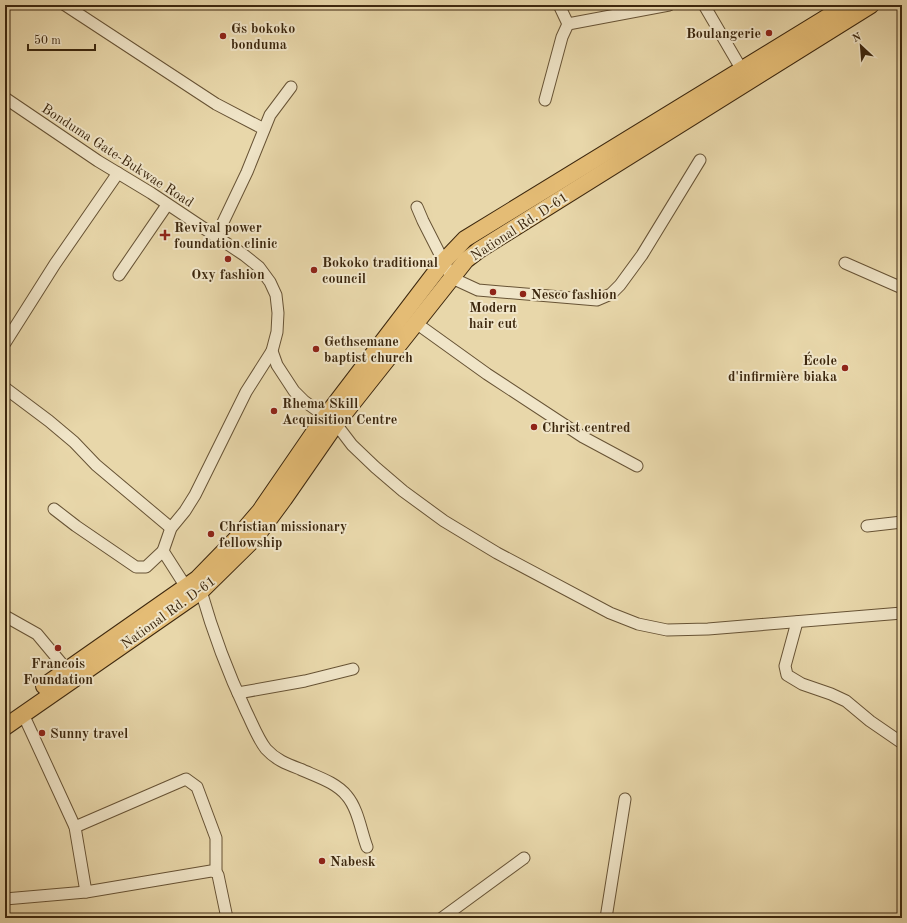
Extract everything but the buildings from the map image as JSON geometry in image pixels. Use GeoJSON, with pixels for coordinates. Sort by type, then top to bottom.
{"type":"FeatureCollection","features":[{"type":"Feature","properties":{"kind":"highway","name":"National Rd. D-61"},"geometry":{"type":"LineString","coordinates":[[5,714],[197,579],[236,539],[260,511],[331,420],[444,261],[465,239],[847,5]]}},
{"type":"Feature","properties":{"kind":"highway","name":"National Rd. D-61"},"geometry":{"type":"LineString","coordinates":[[5,727],[201,591],[256,537],[284,499],[331,420],[416,323],[466,260],[479,250],[871,5]]}},
{"type":"Feature","properties":{"kind":"street"},"geometry":{"type":"LineString","coordinates":[[65,5],[216,104],[264,129]]}},
{"type":"Feature","properties":{"kind":"street"},"geometry":{"type":"LineString","coordinates":[[559,5],[568,24]]}},
{"type":"Feature","properties":{"kind":"street"},"geometry":{"type":"LineString","coordinates":[[568,24],[669,5]]}},
{"type":"Feature","properties":{"kind":"street"},"geometry":{"type":"LineString","coordinates":[[704,5],[742,70]]}},
{"type":"Feature","properties":{"kind":"street"},"geometry":{"type":"LineString","coordinates":[[545,100],[562,36],[568,24]]}},
{"type":"Feature","properties":{"kind":"street"},"geometry":{"type":"LineString","coordinates":[[216,237],[247,172],[270,115],[291,87]]}},
{"type":"Feature","properties":{"kind":"street","name":"Bonduma Gate-Bukwae Road"},"geometry":{"type":"LineString","coordinates":[[7,104],[151,193],[244,255],[259,267],[270,282],[276,295],[278,313],[277,332],[272,350],[246,392],[195,495],[185,511],[171,528],[163,551]]}},
{"type":"Feature","properties":{"kind":"street"},"geometry":{"type":"LineString","coordinates":[[417,207],[452,278],[478,290],[597,300],[611,294],[620,285],[642,255],[700,160]]}},
{"type":"Feature","properties":{"kind":"street"},"geometry":{"type":"LineString","coordinates":[[5,343],[55,264],[118,173]]}},
{"type":"Feature","properties":{"kind":"street"},"geometry":{"type":"LineString","coordinates":[[119,275],[167,205]]}},
{"type":"Feature","properties":{"kind":"street"},"geometry":{"type":"LineString","coordinates":[[845,263],[902,288]]}},
{"type":"Feature","properties":{"kind":"street"},"geometry":{"type":"LineString","coordinates":[[416,323],[487,374],[583,436],[637,466]]}},
{"type":"Feature","properties":{"kind":"street"},"geometry":{"type":"LineString","coordinates":[[272,350],[277,365],[294,391],[304,401],[331,420],[352,445],[403,491],[444,521],[498,553],[610,613],[638,624],[668,630],[708,629],[902,613]]}},
{"type":"Feature","properties":{"kind":"street"},"geometry":{"type":"LineString","coordinates":[[5,388],[74,442],[96,466],[171,528]]}},
{"type":"Feature","properties":{"kind":"street"},"geometry":{"type":"LineString","coordinates":[[54,509],[136,567],[146,567],[163,551],[186,587]]}},
{"type":"Feature","properties":{"kind":"street"},"geometry":{"type":"LineString","coordinates":[[867,526],[902,522]]}},
{"type":"Feature","properties":{"kind":"street"},"geometry":{"type":"LineString","coordinates":[[201,591],[211,624],[238,693],[265,748],[278,760],[319,777],[339,788],[348,796],[354,807],[366,847]]}},
{"type":"Feature","properties":{"kind":"street"},"geometry":{"type":"LineString","coordinates":[[5,616],[37,634],[68,670]]}},
{"type":"Feature","properties":{"kind":"street"},"geometry":{"type":"LineString","coordinates":[[797,622],[785,666],[787,675],[802,684],[846,701],[870,721],[902,742]]}},
{"type":"Feature","properties":{"kind":"street"},"geometry":{"type":"LineString","coordinates":[[238,693],[305,681],[353,669]]}},
{"type":"Feature","properties":{"kind":"street"},"geometry":{"type":"LineString","coordinates":[[23,714],[75,827],[86,892]]}},
{"type":"Feature","properties":{"kind":"street"},"geometry":{"type":"LineString","coordinates":[[75,827],[186,779],[197,787],[216,838],[216,872],[218,875],[227,918]]}},
{"type":"Feature","properties":{"kind":"street"},"geometry":{"type":"LineString","coordinates":[[606,918],[625,799]]}},
{"type":"Feature","properties":{"kind":"street"},"geometry":{"type":"LineString","coordinates":[[442,918],[524,858]]}},
{"type":"Feature","properties":{"kind":"street"},"geometry":{"type":"LineString","coordinates":[[5,900],[86,892],[212,871],[216,872]]}},
{"type":"Feature","properties":{"kind":"place","name":"Boulangerie"},"geometry":{"type":"Point","coordinates":[769,33]}},
{"type":"Feature","properties":{"kind":"place","name":"Gs bokoko bonduma"},"geometry":{"type":"Point","coordinates":[223,36]}},
{"type":"Feature","properties":{"kind":"place","name":"Revival power foundation clinic"},"geometry":{"type":"Point","coordinates":[165,235]}},
{"type":"Feature","properties":{"kind":"place","name":"Oxy fashion"},"geometry":{"type":"Point","coordinates":[228,259]}},
{"type":"Feature","properties":{"kind":"place","name":"Bokoko traditional council"},"geometry":{"type":"Point","coordinates":[314,270]}},
{"type":"Feature","properties":{"kind":"place","name":"Modern hair cut"},"geometry":{"type":"Point","coordinates":[493,292]}},
{"type":"Feature","properties":{"kind":"place","name":"Nesco fashion"},"geometry":{"type":"Point","coordinates":[523,294]}},
{"type":"Feature","properties":{"kind":"place","name":"Gethsemane baptist church"},"geometry":{"type":"Point","coordinates":[316,349]}},
{"type":"Feature","properties":{"kind":"place","name":"École d'infirmière biaka"},"geometry":{"type":"Point","coordinates":[845,368]}},
{"type":"Feature","properties":{"kind":"place","name":"Rhema Skill Acquisition Centre"},"geometry":{"type":"Point","coordinates":[274,411]}},
{"type":"Feature","properties":{"kind":"place","name":"Christ centred"},"geometry":{"type":"Point","coordinates":[534,427]}},
{"type":"Feature","properties":{"kind":"place","name":"Christian missionary fellowship"},"geometry":{"type":"Point","coordinates":[211,534]}},
{"type":"Feature","properties":{"kind":"place","name":"Francois Foundation"},"geometry":{"type":"Point","coordinates":[58,648]}},
{"type":"Feature","properties":{"kind":"place","name":"Sunny travel"},"geometry":{"type":"Point","coordinates":[42,733]}},
{"type":"Feature","properties":{"kind":"place","name":"Nabesk"},"geometry":{"type":"Point","coordinates":[322,861]}}]}
